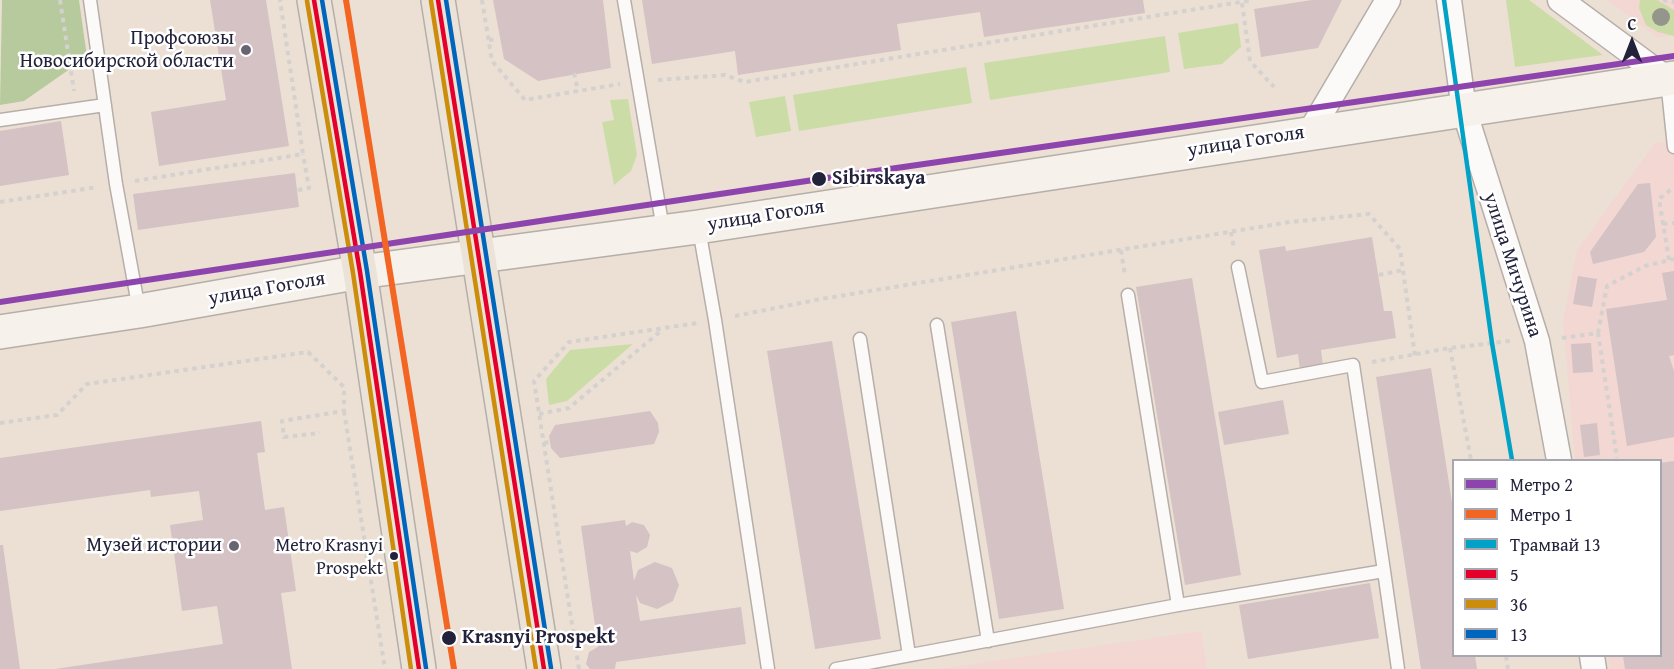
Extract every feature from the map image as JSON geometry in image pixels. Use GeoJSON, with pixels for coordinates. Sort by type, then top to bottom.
{"type":"FeatureCollection","features":[{"type":"Feature","properties":{"kind":"main road"},"geometry":{"type":"LineString","coordinates":[[314,0],[360,272],[419,669]]}},
{"type":"Feature","properties":{"kind":"main road"},"geometry":{"type":"LineString","coordinates":[[438,0],[544,669]]}},
{"type":"Feature","properties":{"kind":"main road","name":"улица Гоголя"},"geometry":{"type":"LineString","coordinates":[[0,332],[139,311],[360,272],[698,227],[1310,132],[1671,79]]}},
{"type":"Feature","properties":{"kind":"street"},"geometry":{"type":"LineString","coordinates":[[1310,132],[1388,0]]}},
{"type":"Feature","properties":{"kind":"street","name":"улица Мичурина"},"geometry":{"type":"LineString","coordinates":[[1449,0],[1464,110],[1537,341],[1559,459]]}},
{"type":"Feature","properties":{"kind":"street"},"geometry":{"type":"LineString","coordinates":[[1560,0],[1671,79]]}},
{"type":"Feature","properties":{"kind":"lane"},"geometry":{"type":"LineString","coordinates":[[90,0],[116,184],[139,311]]}},
{"type":"Feature","properties":{"kind":"lane"},"geometry":{"type":"LineString","coordinates":[[624,0],[664,231]]}},
{"type":"Feature","properties":{"kind":"lane"},"geometry":{"type":"LineString","coordinates":[[1671,79],[1674,147]]}},
{"type":"Feature","properties":{"kind":"lane"},"geometry":{"type":"LineString","coordinates":[[0,120],[105,105]]}},
{"type":"Feature","properties":{"kind":"lane"},"geometry":{"type":"LineString","coordinates":[[698,227],[716,320],[768,669]]}},
{"type":"Feature","properties":{"kind":"lane"},"geometry":{"type":"LineString","coordinates":[[1238,267],[1262,382],[1353,365],[1398,669]]}},
{"type":"Feature","properties":{"kind":"lane"},"geometry":{"type":"LineString","coordinates":[[1128,295],[1178,605]]}},
{"type":"Feature","properties":{"kind":"lane"},"geometry":{"type":"LineString","coordinates":[[937,325],[988,641]]}},
{"type":"Feature","properties":{"kind":"lane"},"geometry":{"type":"LineString","coordinates":[[860,339],[909,655]]}},
{"type":"Feature","properties":{"kind":"lane"},"geometry":{"type":"LineString","coordinates":[[836,669],[1178,605],[1384,571]]}},
{"type":"Feature","properties":{"kind":"path"},"geometry":{"type":"LineString","coordinates":[[60,0],[77,109]]}},
{"type":"Feature","properties":{"kind":"path"},"geometry":{"type":"LineString","coordinates":[[280,0],[309,188],[298,190]]}},
{"type":"Feature","properties":{"kind":"path"},"geometry":{"type":"LineString","coordinates":[[482,0],[492,61],[525,100],[637,81],[725,75],[745,82],[1253,0]]}},
{"type":"Feature","properties":{"kind":"path"},"geometry":{"type":"LineString","coordinates":[[1663,0],[1674,2]]}},
{"type":"Feature","properties":{"kind":"path"},"geometry":{"type":"LineString","coordinates":[[1242,3],[1250,61],[1274,87]]}},
{"type":"Feature","properties":{"kind":"path"},"geometry":{"type":"LineString","coordinates":[[489,40],[498,39]]}},
{"type":"Feature","properties":{"kind":"path"},"geometry":{"type":"LineString","coordinates":[[574,73],[578,91]]}},
{"type":"Feature","properties":{"kind":"path"},"geometry":{"type":"LineString","coordinates":[[0,202],[303,154]]}},
{"type":"Feature","properties":{"kind":"path"},"geometry":{"type":"LineString","coordinates":[[1598,333],[1607,286],[1645,266],[1672,260],[1659,199],[1674,187]]}},
{"type":"Feature","properties":{"kind":"path"},"geometry":{"type":"LineString","coordinates":[[579,669],[534,381],[569,342],[663,330],[821,299],[1290,222],[1369,214],[1400,249],[1415,356]]}},
{"type":"Feature","properties":{"kind":"path"},"geometry":{"type":"LineString","coordinates":[[1663,224],[1674,223]]}},
{"type":"Feature","properties":{"kind":"path"},"geometry":{"type":"LineString","coordinates":[[1121,250],[1128,295]]}},
{"type":"Feature","properties":{"kind":"path"},"geometry":{"type":"LineString","coordinates":[[1379,275],[1403,270]]}},
{"type":"Feature","properties":{"kind":"path"},"geometry":{"type":"LineString","coordinates":[[539,414],[569,408],[663,330]]}},
{"type":"Feature","properties":{"kind":"path"},"geometry":{"type":"LineString","coordinates":[[1450,348],[1471,459]]}},
{"type":"Feature","properties":{"kind":"path"},"geometry":{"type":"LineString","coordinates":[[0,423],[57,415],[87,384],[308,352],[344,387],[344,411],[385,669]]}},
{"type":"Feature","properties":{"kind":"path"},"geometry":{"type":"LineString","coordinates":[[320,433],[284,437],[282,421],[344,411]]}},
{"type":"Feature","properties":{"kind":"path"},"geometry":{"type":"LineString","coordinates":[[544,443],[550,442]]}},
{"type":"Feature","properties":{"kind":"shaded area"},"geometry":{"type":"Polygon","coordinates":[[[1607,0],[1674,0],[1674,35],[1658,38],[1607,0]]]}},
{"type":"Feature","properties":{"kind":"shaded area"},"geometry":{"type":"Polygon","coordinates":[[[1674,141],[1674,669],[1610,669],[1608,657],[1662,657],[1662,459],[1575,459],[1563,321],[1577,250],[1655,143],[1674,141]]]}},
{"type":"Feature","properties":{"kind":"shaded area"},"geometry":{"type":"Polygon","coordinates":[[[1201,631],[1207,669],[938,669],[1201,631]]]}},
{"type":"Feature","properties":{"kind":"green space"},"geometry":{"type":"Polygon","coordinates":[[[2,0],[79,0],[87,57],[24,101],[0,105],[2,0]]]}},
{"type":"Feature","properties":{"kind":"green space"},"geometry":{"type":"Polygon","coordinates":[[[1506,0],[1529,0],[1603,55],[1515,67],[1506,0]]]}},
{"type":"Feature","properties":{"kind":"green space"},"geometry":{"type":"Polygon","coordinates":[[[1640,0],[1657,0],[1674,10],[1674,36],[1658,32],[1646,25],[1639,8],[1640,0]]]}},
{"type":"Feature","properties":{"kind":"green space"},"geometry":{"type":"Polygon","coordinates":[[[1238,23],[1241,47],[1222,64],[1184,69],[1178,33],[1238,23]]]}},
{"type":"Feature","properties":{"kind":"green space"},"geometry":{"type":"Polygon","coordinates":[[[1165,36],[1170,72],[990,100],[984,63],[1165,36]]]}},
{"type":"Feature","properties":{"kind":"green space"},"geometry":{"type":"Polygon","coordinates":[[[966,67],[972,103],[799,131],[793,95],[966,67]]]}},
{"type":"Feature","properties":{"kind":"green space"},"geometry":{"type":"Polygon","coordinates":[[[785,96],[791,131],[756,137],[749,102],[785,96]]]}},
{"type":"Feature","properties":{"kind":"green space"},"geometry":{"type":"Polygon","coordinates":[[[628,99],[637,155],[631,171],[614,185],[602,122],[614,120],[610,100],[628,99]]]}},
{"type":"Feature","properties":{"kind":"green space"},"geometry":{"type":"Polygon","coordinates":[[[633,344],[567,401],[549,405],[546,379],[570,350],[633,344]]]}},
{"type":"Feature","properties":{"kind":"building","name":"Профсоюзы Новосибирской области"},"geometry":{"type":"Polygon","coordinates":[[[210,0],[266,0],[289,146],[159,166],[151,112],[226,100],[210,0]]]}},
{"type":"Feature","properties":{"kind":"building"},"geometry":{"type":"Polygon","coordinates":[[[493,0],[603,0],[611,68],[538,81],[504,59],[493,0]]]}},
{"type":"Feature","properties":{"kind":"building"},"geometry":{"type":"Polygon","coordinates":[[[642,0],[1143,0],[1145,13],[984,37],[980,12],[897,24],[901,50],[738,75],[735,51],[652,64],[642,0]]]}},
{"type":"Feature","properties":{"kind":"building"},"geometry":{"type":"Polygon","coordinates":[[[1312,0],[1342,0],[1318,48],[1261,57],[1254,9],[1312,0]]]}},
{"type":"Feature","properties":{"kind":"building"},"geometry":{"type":"Polygon","coordinates":[[[61,121],[69,175],[0,186],[0,131],[61,121]]]}},
{"type":"Feature","properties":{"kind":"building"},"geometry":{"type":"Polygon","coordinates":[[[295,173],[299,207],[138,230],[133,194],[295,173]]]}},
{"type":"Feature","properties":{"kind":"building"},"geometry":{"type":"Polygon","coordinates":[[[1650,183],[1656,237],[1644,252],[1593,264],[1590,252],[1638,184],[1650,183]]]}},
{"type":"Feature","properties":{"kind":"building"},"geometry":{"type":"Polygon","coordinates":[[[1372,237],[1384,311],[1392,311],[1396,338],[1321,350],[1323,366],[1300,370],[1298,354],[1277,358],[1259,250],[1285,246],[1286,251],[1372,237]]]}},
{"type":"Feature","properties":{"kind":"building"},"geometry":{"type":"Polygon","coordinates":[[[1674,271],[1674,355],[1669,356],[1674,371],[1674,437],[1627,446],[1606,309],[1667,300],[1662,273],[1674,271]]]}},
{"type":"Feature","properties":{"kind":"building"},"geometry":{"type":"Polygon","coordinates":[[[1578,276],[1597,279],[1592,307],[1573,304],[1578,276]]]}},
{"type":"Feature","properties":{"kind":"building"},"geometry":{"type":"Polygon","coordinates":[[[1192,278],[1241,575],[1185,585],[1136,287],[1192,278]]]}},
{"type":"Feature","properties":{"kind":"building"},"geometry":{"type":"Polygon","coordinates":[[[1016,311],[1064,609],[999,619],[951,322],[1016,311]]]}},
{"type":"Feature","properties":{"kind":"building"},"geometry":{"type":"Polygon","coordinates":[[[832,341],[881,639],[815,649],[767,351],[832,341]]]}},
{"type":"Feature","properties":{"kind":"building"},"geometry":{"type":"Polygon","coordinates":[[[1591,343],[1593,372],[1573,373],[1571,344],[1591,343]]]}},
{"type":"Feature","properties":{"kind":"building"},"geometry":{"type":"Polygon","coordinates":[[[1431,368],[1452,502],[1452,657],[1475,657],[1477,669],[1421,669],[1376,377],[1431,368]]]}},
{"type":"Feature","properties":{"kind":"building"},"geometry":{"type":"Polygon","coordinates":[[[1283,400],[1289,434],[1224,445],[1218,412],[1283,400]]]}},
{"type":"Feature","properties":{"kind":"building"},"geometry":{"type":"Polygon","coordinates":[[[650,411],[658,423],[659,432],[654,444],[560,458],[551,448],[549,436],[555,425],[650,411]]]}},
{"type":"Feature","properties":{"kind":"building"},"geometry":{"type":"Polygon","coordinates":[[[261,421],[265,452],[257,453],[265,510],[284,507],[296,591],[281,593],[292,669],[55,669],[223,644],[217,606],[182,611],[170,525],[203,520],[199,491],[151,497],[150,490],[0,511],[0,458],[261,421]]]}},
{"type":"Feature","properties":{"kind":"building"},"geometry":{"type":"Polygon","coordinates":[[[1597,423],[1600,455],[1584,457],[1580,425],[1597,423]]]}},
{"type":"Feature","properties":{"kind":"building"},"geometry":{"type":"Polygon","coordinates":[[[1674,461],[1674,669],[1625,669],[1623,657],[1662,657],[1662,463],[1674,461]]]}},
{"type":"Feature","properties":{"kind":"building"},"geometry":{"type":"Polygon","coordinates":[[[625,520],[626,526],[632,522],[644,525],[650,535],[647,547],[637,553],[630,551],[634,581],[638,570],[655,562],[672,568],[679,585],[673,601],[657,609],[640,603],[636,595],[640,621],[741,607],[746,644],[616,662],[615,669],[590,669],[586,664],[589,652],[598,647],[581,526],[625,520]]]}},
{"type":"Feature","properties":{"kind":"building"},"geometry":{"type":"Polygon","coordinates":[[[0,545],[3,545],[20,669],[0,669],[0,545]]]}},
{"type":"Feature","properties":{"kind":"building"},"geometry":{"type":"Polygon","coordinates":[[[1370,583],[1379,638],[1248,659],[1239,605],[1370,583]]]}},
{"type":"Feature","properties":{"kind":"metro line","name":"1"},"geometry":{"type":"LineString","coordinates":[[346,0],[454,669]]}},
{"type":"Feature","properties":{"kind":"metro line","name":"2"},"geometry":{"type":"LineString","coordinates":[[0,302],[820,179],[1674,56]]}},
{"type":"Feature","properties":{"kind":"tram line","name":"13"},"geometry":{"type":"LineString","coordinates":[[1444,0],[1492,343],[1512,459]]}},
{"type":"Feature","properties":{"kind":"transit line","name":"5"},"geometry":{"type":"LineString","coordinates":[[314,0],[360,272],[419,669]]}},
{"type":"Feature","properties":{"kind":"transit line","name":"13"},"geometry":{"type":"LineString","coordinates":[[322,0],[367,271],[426,668]]}},
{"type":"Feature","properties":{"kind":"transit line","name":"5"},"geometry":{"type":"LineString","coordinates":[[438,0],[544,669]]}},
{"type":"Feature","properties":{"kind":"transit line","name":"13"},"geometry":{"type":"LineString","coordinates":[[446,0],[551,668]]}},
{"type":"Feature","properties":{"kind":"transit line","name":"36"},"geometry":{"type":"LineString","coordinates":[[307,1],[353,273],[411,669]]}},
{"type":"Feature","properties":{"kind":"transit line","name":"36"},"geometry":{"type":"LineString","coordinates":[[431,1],[536,669]]}},
{"type":"Feature","properties":{"kind":"place","name":"Профсоюзы Новосибирской области"},"geometry":{"type":"Point","coordinates":[246,50]}},
{"type":"Feature","properties":{"kind":"place","name":"Sibirskaya"},"geometry":{"type":"Point","coordinates":[819,179]}},
{"type":"Feature","properties":{"kind":"place","name":"Музей истории"},"geometry":{"type":"Point","coordinates":[234,546]}},
{"type":"Feature","properties":{"kind":"place","name":"Metro Krasnyi Prospekt"},"geometry":{"type":"Point","coordinates":[394,556]}},
{"type":"Feature","properties":{"kind":"place","name":"Krasnyi Prospekt"},"geometry":{"type":"Point","coordinates":[449,638]}}]}
